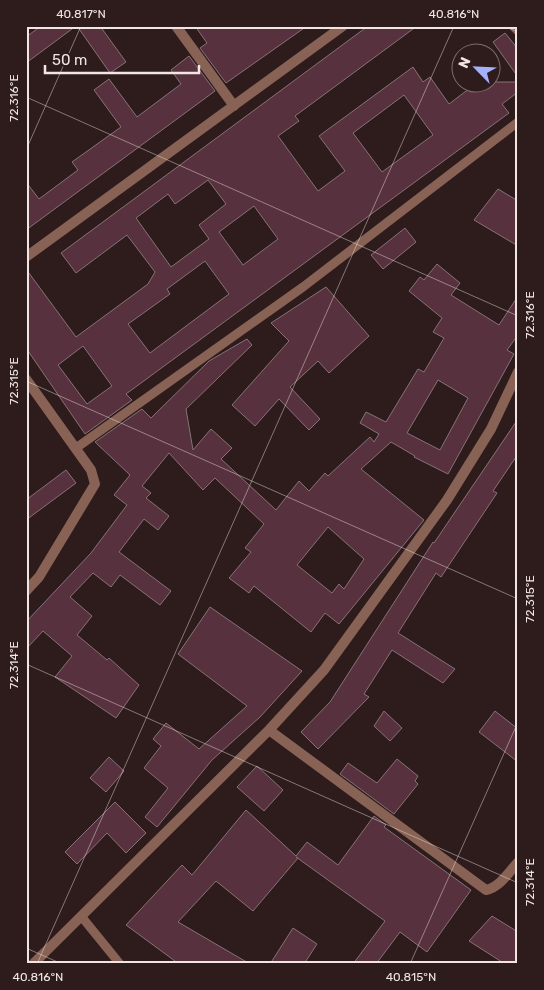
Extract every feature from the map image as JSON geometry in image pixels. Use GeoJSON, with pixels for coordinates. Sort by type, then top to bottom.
{"type":"FeatureCollection","features":[{"type":"Feature","properties":{"kind":"street"},"geometry":{"type":"LineString","coordinates":[[176,26],[234,106]]}},
{"type":"Feature","properties":{"kind":"street"},"geometry":{"type":"LineString","coordinates":[[26,257],[342,26]]}},
{"type":"Feature","properties":{"kind":"street"},"geometry":{"type":"LineString","coordinates":[[33,964],[269,730],[324,670],[447,500],[491,429],[518,372]]}},
{"type":"Feature","properties":{"kind":"street"},"geometry":{"type":"LineString","coordinates":[[26,379],[76,448],[95,478],[93,490],[39,577],[26,591]]}},
{"type":"Feature","properties":{"kind":"street"},"geometry":{"type":"LineString","coordinates":[[269,730],[486,890],[500,882],[518,862]]}},
{"type":"Feature","properties":{"kind":"lane"},"geometry":{"type":"LineString","coordinates":[[513,26],[518,31]]}},
{"type":"Feature","properties":{"kind":"lane"},"geometry":{"type":"LineString","coordinates":[[76,448],[303,287],[518,122]]}},
{"type":"Feature","properties":{"kind":"lane"},"geometry":{"type":"LineString","coordinates":[[81,916],[120,964]]}},
{"type":"Feature","properties":{"kind":"building"},"geometry":{"type":"Polygon","coordinates":[[[41,26],[76,26],[26,63],[26,37],[41,26]]]}},
{"type":"Feature","properties":{"kind":"building"},"geometry":{"type":"Polygon","coordinates":[[[77,26],[100,26],[126,62],[110,73],[77,26]]]}},
{"type":"Feature","properties":{"kind":"building"},"geometry":{"type":"Polygon","coordinates":[[[195,26],[307,26],[226,83],[200,48],[207,43],[195,26]]]}},
{"type":"Feature","properties":{"kind":"building"},"geometry":{"type":"Polygon","coordinates":[[[368,26],[417,26],[295,116],[299,121],[278,136],[318,191],[345,171],[319,136],[413,67],[423,82],[430,77],[449,104],[465,92],[502,92],[502,82],[518,82],[518,92],[502,104],[509,113],[126,394],[132,400],[85,434],[26,348],[26,269],[76,337],[148,284],[155,272],[127,235],[76,273],[61,253],[368,26]],[[404,95],[353,133],[382,172],[433,135],[404,95]],[[208,180],[175,204],[168,194],[136,218],[171,267],[209,239],[199,225],[226,204],[208,180]],[[254,206],[219,232],[243,265],[278,239],[254,206]],[[205,261],[167,289],[170,294],[128,324],[150,353],[229,294],[205,261]],[[83,346],[58,365],[87,404],[112,386],[83,346]]]}},
{"type":"Feature","properties":{"kind":"building"},"geometry":{"type":"Polygon","coordinates":[[[505,33],[518,49],[518,77],[502,55],[502,42],[493,42],[505,33]]]}},
{"type":"Feature","properties":{"kind":"building"},"geometry":{"type":"Polygon","coordinates":[[[189,56],[215,91],[26,230],[26,182],[39,199],[78,170],[72,162],[121,127],[94,90],[109,79],[137,117],[181,84],[171,70],[189,56]]]}},
{"type":"Feature","properties":{"kind":"building"},"geometry":{"type":"Polygon","coordinates":[[[498,189],[518,201],[518,246],[474,220],[498,189]]]}},
{"type":"Feature","properties":{"kind":"building"},"geometry":{"type":"Polygon","coordinates":[[[405,228],[416,242],[383,269],[371,255],[405,228]]]}},
{"type":"Feature","properties":{"kind":"building"},"geometry":{"type":"Polygon","coordinates":[[[437,264],[460,283],[451,295],[499,325],[518,296],[518,335],[507,350],[514,354],[448,474],[414,457],[391,442],[361,469],[424,520],[339,624],[325,613],[311,632],[254,586],[249,593],[229,578],[251,552],[245,548],[264,524],[215,478],[203,490],[169,453],[142,486],[151,493],[146,498],[169,516],[158,530],[144,519],[119,552],[171,591],[160,605],[120,575],[111,587],[93,573],[70,597],[92,616],[77,635],[107,660],[109,658],[139,685],[116,718],[55,677],[72,656],[43,631],[26,649],[26,622],[91,553],[127,505],[114,495],[130,475],[95,442],[142,409],[151,418],[209,361],[247,339],[252,345],[186,409],[193,450],[211,429],[232,448],[221,459],[276,510],[299,481],[309,491],[325,473],[328,476],[370,437],[374,442],[379,434],[360,423],[366,412],[386,422],[418,369],[424,372],[444,338],[433,332],[442,318],[409,291],[420,277],[424,280],[437,264]],[[438,380],[407,433],[440,450],[468,398],[438,380]],[[328,527],[297,565],[332,593],[339,584],[344,589],[364,559],[328,527]]]}},
{"type":"Feature","properties":{"kind":"building"},"geometry":{"type":"Polygon","coordinates":[[[326,287],[369,336],[329,373],[318,361],[290,387],[320,419],[309,430],[279,399],[255,426],[232,405],[289,341],[271,323],[326,287]]]}},
{"type":"Feature","properties":{"kind":"building"},"geometry":{"type":"Polygon","coordinates":[[[518,419],[518,454],[493,491],[497,493],[441,577],[436,573],[398,633],[455,669],[443,683],[392,650],[364,694],[369,697],[318,749],[301,732],[330,702],[433,542],[518,419]]]}},
{"type":"Feature","properties":{"kind":"building"},"geometry":{"type":"Polygon","coordinates":[[[66,470],[76,483],[26,520],[26,500],[66,470]]]}},
{"type":"Feature","properties":{"kind":"building"},"geometry":{"type":"Polygon","coordinates":[[[210,607],[302,671],[260,717],[212,760],[157,827],[145,817],[168,788],[144,768],[161,746],[153,739],[166,723],[199,749],[247,706],[178,654],[210,607]]]}},
{"type":"Feature","properties":{"kind":"building"},"geometry":{"type":"Polygon","coordinates":[[[384,711],[402,728],[390,741],[374,726],[384,711]]]}},
{"type":"Feature","properties":{"kind":"building"},"geometry":{"type":"Polygon","coordinates":[[[495,711],[518,729],[518,762],[479,732],[495,711]]]}},
{"type":"Feature","properties":{"kind":"building"},"geometry":{"type":"Polygon","coordinates":[[[109,757],[124,771],[106,792],[90,778],[109,757]]]}},
{"type":"Feature","properties":{"kind":"building"},"geometry":{"type":"Polygon","coordinates":[[[397,759],[418,776],[415,781],[418,784],[394,814],[340,774],[348,763],[377,783],[397,759]]]}},
{"type":"Feature","properties":{"kind":"building"},"geometry":{"type":"Polygon","coordinates":[[[257,766],[283,790],[264,811],[237,787],[257,766]]]}},
{"type":"Feature","properties":{"kind":"building"},"geometry":{"type":"Polygon","coordinates":[[[115,802],[146,833],[126,853],[107,833],[77,864],[65,852],[115,802]]]}},
{"type":"Feature","properties":{"kind":"building"},"geometry":{"type":"Polygon","coordinates":[[[246,810],[296,856],[307,842],[338,865],[374,816],[386,825],[384,827],[471,890],[427,952],[400,932],[376,964],[353,964],[385,921],[298,858],[253,911],[216,881],[178,922],[250,964],[179,964],[126,925],[182,865],[192,875],[246,810]]]}},
{"type":"Feature","properties":{"kind":"building"},"geometry":{"type":"Polygon","coordinates":[[[492,916],[518,932],[518,964],[505,964],[469,941],[492,916]]]}},
{"type":"Feature","properties":{"kind":"building"},"geometry":{"type":"Polygon","coordinates":[[[293,928],[317,944],[304,964],[270,964],[293,928]]]}}]}
